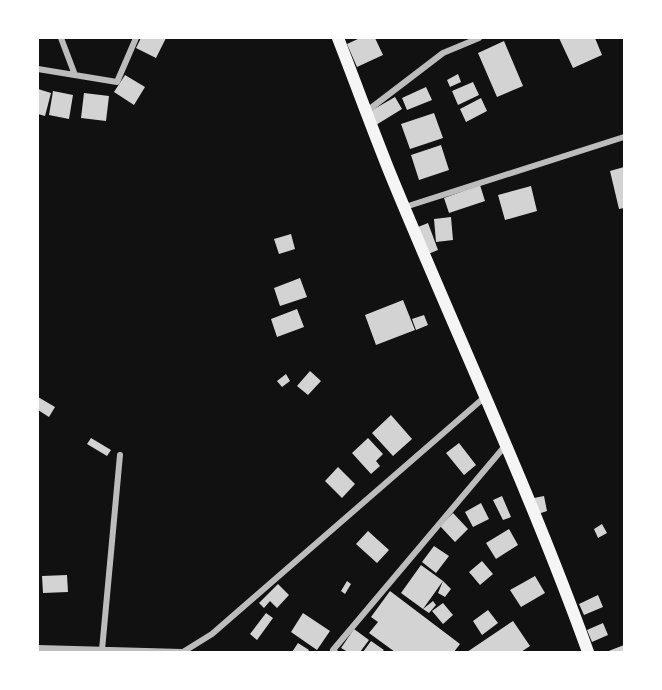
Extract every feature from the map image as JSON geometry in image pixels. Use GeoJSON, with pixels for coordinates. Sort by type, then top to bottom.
{"type":"FeatureCollection","features":[{"type":"Feature","properties":{"kind":"main road"},"geometry":{"type":"LineString","coordinates":[[338,38],[405,207],[507,445],[588,652]]}},
{"type":"Feature","properties":{"kind":"street"},"geometry":{"type":"LineString","coordinates":[[61,38],[75,75]]}},
{"type":"Feature","properties":{"kind":"street"},"geometry":{"type":"LineString","coordinates":[[38,69],[117,82],[136,38]]}},
{"type":"Feature","properties":{"kind":"street"},"geometry":{"type":"LineString","coordinates":[[367,111],[443,53],[479,38]]}},
{"type":"Feature","properties":{"kind":"street"},"geometry":{"type":"LineString","coordinates":[[405,207],[624,137]]}},
{"type":"Feature","properties":{"kind":"street"},"geometry":{"type":"LineString","coordinates":[[38,648],[183,652],[212,634],[486,396]]}},
{"type":"Feature","properties":{"kind":"street"},"geometry":{"type":"LineString","coordinates":[[335,652],[333,650],[507,445]]}},
{"type":"Feature","properties":{"kind":"street"},"geometry":{"type":"LineString","coordinates":[[102,650],[120,455]]}},
{"type":"Feature","properties":{"kind":"building"},"geometry":{"type":"Polygon","coordinates":[[[141,38],[166,38],[156,58],[136,48],[141,38]]]}},
{"type":"Feature","properties":{"kind":"building"},"geometry":{"type":"Polygon","coordinates":[[[360,38],[375,38],[383,55],[357,67],[347,44],[360,38]]]}},
{"type":"Feature","properties":{"kind":"building"},"geometry":{"type":"Polygon","coordinates":[[[559,38],[595,38],[602,55],[573,68],[559,38]]]}},
{"type":"Feature","properties":{"kind":"building"},"geometry":{"type":"Polygon","coordinates":[[[504,41],[523,86],[497,97],[478,53],[504,41]]]}},
{"type":"Feature","properties":{"kind":"building"},"geometry":{"type":"Polygon","coordinates":[[[458,74],[461,82],[450,87],[447,80],[458,74]]]}},
{"type":"Feature","properties":{"kind":"building"},"geometry":{"type":"Polygon","coordinates":[[[125,75],[145,87],[134,105],[114,92],[125,75]]]}},
{"type":"Feature","properties":{"kind":"building"},"geometry":{"type":"Polygon","coordinates":[[[473,82],[479,95],[458,105],[452,91],[473,82]]]}},
{"type":"Feature","properties":{"kind":"building"},"geometry":{"type":"Polygon","coordinates":[[[426,87],[432,100],[407,110],[402,98],[426,87]]]}},
{"type":"Feature","properties":{"kind":"building"},"geometry":{"type":"Polygon","coordinates":[[[38,89],[51,93],[45,116],[38,114],[38,89]]]}},
{"type":"Feature","properties":{"kind":"building"},"geometry":{"type":"Polygon","coordinates":[[[53,91],[73,95],[69,119],[49,115],[53,91]]]}},
{"type":"Feature","properties":{"kind":"building"},"geometry":{"type":"Polygon","coordinates":[[[84,93],[109,96],[106,121],[81,118],[84,93]]]}},
{"type":"Feature","properties":{"kind":"building"},"geometry":{"type":"Polygon","coordinates":[[[395,97],[402,109],[376,125],[369,112],[395,97]]]}},
{"type":"Feature","properties":{"kind":"building"},"geometry":{"type":"Polygon","coordinates":[[[481,98],[487,111],[466,122],[460,109],[481,98]]]}},
{"type":"Feature","properties":{"kind":"building"},"geometry":{"type":"Polygon","coordinates":[[[434,113],[443,138],[410,149],[401,124],[434,113]]]}},
{"type":"Feature","properties":{"kind":"building"},"geometry":{"type":"Polygon","coordinates":[[[441,145],[449,170],[419,180],[411,155],[441,145]]]}},
{"type":"Feature","properties":{"kind":"building"},"geometry":{"type":"Polygon","coordinates":[[[624,167],[624,208],[619,209],[610,171],[624,167]]]}},
{"type":"Feature","properties":{"kind":"building"},"geometry":{"type":"Polygon","coordinates":[[[480,185],[485,201],[449,213],[444,198],[480,185]]]}},
{"type":"Feature","properties":{"kind":"building"},"geometry":{"type":"Polygon","coordinates":[[[531,186],[537,211],[505,220],[498,195],[531,186]]]}},
{"type":"Feature","properties":{"kind":"building"},"geometry":{"type":"Polygon","coordinates":[[[451,217],[453,240],[436,242],[434,219],[451,217]]]}},
{"type":"Feature","properties":{"kind":"building"},"geometry":{"type":"Polygon","coordinates":[[[428,223],[438,250],[428,254],[418,227],[428,223]]]}},
{"type":"Feature","properties":{"kind":"building"},"geometry":{"type":"Polygon","coordinates":[[[291,234],[295,249],[279,254],[274,239],[291,234]]]}},
{"type":"Feature","properties":{"kind":"building"},"geometry":{"type":"Polygon","coordinates":[[[300,278],[307,297],[280,306],[274,288],[300,278]]]}},
{"type":"Feature","properties":{"kind":"building"},"geometry":{"type":"Polygon","coordinates":[[[403,300],[415,330],[376,345],[365,315],[403,300]]]}},
{"type":"Feature","properties":{"kind":"building"},"geometry":{"type":"Polygon","coordinates":[[[297,309],[304,327],[277,337],[271,319],[297,309]]]}},
{"type":"Feature","properties":{"kind":"building"},"geometry":{"type":"Polygon","coordinates":[[[424,315],[428,325],[416,330],[412,319],[424,315]]]}},
{"type":"Feature","properties":{"kind":"building"},"geometry":{"type":"Polygon","coordinates":[[[310,371],[321,381],[308,395],[297,386],[310,371]]]}},
{"type":"Feature","properties":{"kind":"building"},"geometry":{"type":"Polygon","coordinates":[[[286,374],[290,381],[282,387],[277,381],[286,374]]]}},
{"type":"Feature","properties":{"kind":"building"},"geometry":{"type":"Polygon","coordinates":[[[38,397],[55,407],[49,417],[38,410],[38,397]]]}},
{"type":"Feature","properties":{"kind":"building"},"geometry":{"type":"Polygon","coordinates":[[[391,415],[412,439],[393,456],[372,433],[391,415]]]}},
{"type":"Feature","properties":{"kind":"building"},"geometry":{"type":"Polygon","coordinates":[[[91,438],[111,450],[107,456],[87,444],[91,438]]]}},
{"type":"Feature","properties":{"kind":"building"},"geometry":{"type":"Polygon","coordinates":[[[368,438],[383,454],[376,461],[380,466],[371,474],[352,453],[368,438]]]}},
{"type":"Feature","properties":{"kind":"building"},"geometry":{"type":"Polygon","coordinates":[[[459,443],[476,465],[464,475],[446,453],[459,443]]]}},
{"type":"Feature","properties":{"kind":"building"},"geometry":{"type":"Polygon","coordinates":[[[338,467],[355,484],[342,498],[325,481],[338,467]]]}},
{"type":"Feature","properties":{"kind":"building"},"geometry":{"type":"Polygon","coordinates":[[[502,496],[511,517],[503,520],[493,500],[502,496]]]}},
{"type":"Feature","properties":{"kind":"building"},"geometry":{"type":"Polygon","coordinates":[[[544,496],[547,511],[538,514],[534,498],[544,496]]]}},
{"type":"Feature","properties":{"kind":"building"},"geometry":{"type":"Polygon","coordinates":[[[481,503],[489,519],[473,527],[465,512],[481,503]]]}},
{"type":"Feature","properties":{"kind":"building"},"geometry":{"type":"Polygon","coordinates":[[[453,513],[468,529],[455,542],[440,526],[453,513]]]}},
{"type":"Feature","properties":{"kind":"building"},"geometry":{"type":"Polygon","coordinates":[[[602,524],[607,533],[598,538],[594,529],[602,524]]]}},
{"type":"Feature","properties":{"kind":"building"},"geometry":{"type":"Polygon","coordinates":[[[509,529],[518,545],[496,559],[486,543],[509,529]]]}},
{"type":"Feature","properties":{"kind":"building"},"geometry":{"type":"Polygon","coordinates":[[[368,531],[389,550],[377,563],[356,544],[368,531]]]}},
{"type":"Feature","properties":{"kind":"building"},"geometry":{"type":"Polygon","coordinates":[[[434,546],[449,556],[436,573],[422,562],[434,546]]]}},
{"type":"Feature","properties":{"kind":"building"},"geometry":{"type":"Polygon","coordinates":[[[482,561],[493,574],[480,585],[469,572],[482,561]]]}},
{"type":"Feature","properties":{"kind":"building"},"geometry":{"type":"Polygon","coordinates":[[[421,565],[443,581],[423,609],[401,593],[421,565]]]}},
{"type":"Feature","properties":{"kind":"building"},"geometry":{"type":"Polygon","coordinates":[[[67,575],[68,592],[43,593],[42,576],[67,575]]]}},
{"type":"Feature","properties":{"kind":"building"},"geometry":{"type":"Polygon","coordinates":[[[535,576],[545,593],[521,607],[510,590],[535,576]]]}},
{"type":"Feature","properties":{"kind":"building"},"geometry":{"type":"Polygon","coordinates":[[[347,581],[351,584],[345,594],[341,591],[347,581]]]}},
{"type":"Feature","properties":{"kind":"building"},"geometry":{"type":"Polygon","coordinates":[[[443,581],[451,589],[445,597],[438,593],[443,581]]]}},
{"type":"Feature","properties":{"kind":"building"},"geometry":{"type":"Polygon","coordinates":[[[278,584],[289,595],[277,608],[270,601],[264,608],[259,603],[278,584]]]}},
{"type":"Feature","properties":{"kind":"building"},"geometry":{"type":"Polygon","coordinates":[[[390,591],[460,644],[454,652],[395,652],[369,633],[378,622],[371,617],[390,591]]]}},
{"type":"Feature","properties":{"kind":"building"},"geometry":{"type":"Polygon","coordinates":[[[598,595],[603,607],[584,615],[579,604],[598,595]]]}},
{"type":"Feature","properties":{"kind":"building"},"geometry":{"type":"Polygon","coordinates":[[[433,601],[436,605],[429,613],[423,609],[433,601]]]}},
{"type":"Feature","properties":{"kind":"building"},"geometry":{"type":"Polygon","coordinates":[[[443,603],[453,615],[443,624],[432,611],[443,603]]]}},
{"type":"Feature","properties":{"kind":"building"},"geometry":{"type":"Polygon","coordinates":[[[488,610],[498,623],[482,635],[473,621],[488,610]]]}},
{"type":"Feature","properties":{"kind":"building"},"geometry":{"type":"Polygon","coordinates":[[[266,613],[273,618],[257,640],[250,634],[266,613]]]}},
{"type":"Feature","properties":{"kind":"building"},"geometry":{"type":"Polygon","coordinates":[[[303,613],[330,631],[317,650],[291,632],[303,613]]]}},
{"type":"Feature","properties":{"kind":"building"},"geometry":{"type":"Polygon","coordinates":[[[513,621],[530,646],[521,652],[467,652],[513,621]]]}},
{"type":"Feature","properties":{"kind":"building"},"geometry":{"type":"Polygon","coordinates":[[[603,623],[608,635],[592,642],[587,630],[603,623]]]}},
{"type":"Feature","properties":{"kind":"building"},"geometry":{"type":"Polygon","coordinates":[[[354,629],[369,640],[360,652],[348,652],[341,648],[354,629]]]}},
{"type":"Feature","properties":{"kind":"building"},"geometry":{"type":"Polygon","coordinates":[[[371,641],[384,650],[382,652],[363,652],[371,641]]]}},
{"type":"Feature","properties":{"kind":"building"},"geometry":{"type":"Polygon","coordinates":[[[298,643],[309,650],[308,652],[292,652],[298,643]]]}},
{"type":"Feature","properties":{"kind":"building"},"geometry":{"type":"Polygon","coordinates":[[[624,645],[624,652],[606,652],[624,645]]]}}]}
